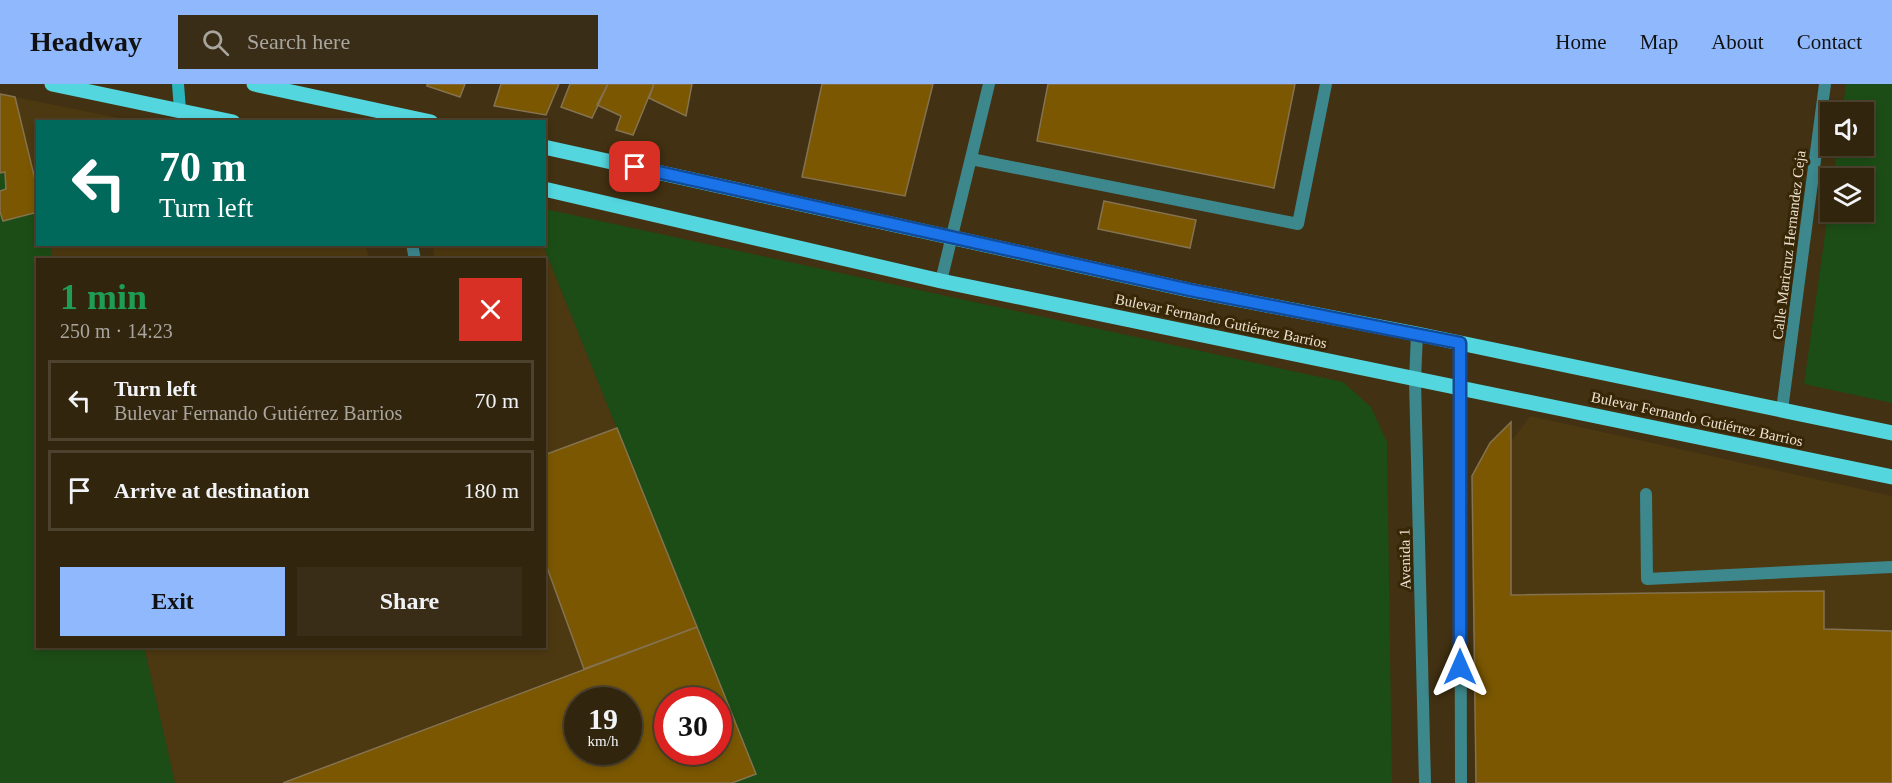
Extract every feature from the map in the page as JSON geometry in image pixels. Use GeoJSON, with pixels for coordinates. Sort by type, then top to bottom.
{"type":"FeatureCollection","features":[{"type":"Feature","properties":{"kind":"main road"},"geometry":{"type":"LineString","coordinates":[[52,84],[223,120]]}},
{"type":"Feature","properties":{"kind":"main road"},"geometry":{"type":"LineString","coordinates":[[177,84],[180,111]]}},
{"type":"Feature","properties":{"kind":"main road"},"geometry":{"type":"LineString","coordinates":[[254,84],[394,117],[416,120]]}},
{"type":"Feature","properties":{"kind":"main road","name":"Bulevar Fernando Gutiérrez Barrios"},"geometry":{"type":"LineString","coordinates":[[546,147],[1190,290],[1416,334],[1892,433]]}},
{"type":"Feature","properties":{"kind":"main road","name":"Bulevar Fernando Gutiérrez Barrios"},"geometry":{"type":"LineString","coordinates":[[546,189],[941,281],[1892,477]]}},
{"type":"Feature","properties":{"kind":"street"},"geometry":{"type":"LineString","coordinates":[[941,281],[990,84]]}},
{"type":"Feature","properties":{"kind":"street"},"geometry":{"type":"LineString","coordinates":[[971,159],[1298,224],[1326,84]]}},
{"type":"Feature","properties":{"kind":"street","name":"Calle Maricruz Hernandez Ceja"},"geometry":{"type":"LineString","coordinates":[[1782,410],[1825,84]]}},
{"type":"Feature","properties":{"kind":"street","name":"Avenida 1"},"geometry":{"type":"LineString","coordinates":[[1416,334],[1415,380],[1425,783]]}},
{"type":"Feature","properties":{"kind":"street"},"geometry":{"type":"LineString","coordinates":[[1460,343],[1461,783]]}},
{"type":"Feature","properties":{"kind":"street"},"geometry":{"type":"LineString","coordinates":[[1646,494],[1647,579],[1892,567]]}},
{"type":"Feature","properties":{"kind":"shaded area"},"geometry":{"type":"Polygon","coordinates":[[[15,97],[128,120],[36,120],[36,188],[15,97]]]}},
{"type":"Feature","properties":{"kind":"shaded area"},"geometry":{"type":"Polygon","coordinates":[[[50,246],[366,246],[369,258],[53,258],[50,246]]]}},
{"type":"Feature","properties":{"kind":"shaded area"},"geometry":{"type":"Polygon","coordinates":[[[433,246],[543,246],[721,687],[654,687],[654,765],[732,765],[732,714],[756,774],[732,783],[175,783],[144,648],[546,648],[546,258],[434,258],[433,246]]]}},
{"type":"Feature","properties":{"kind":"shaded area"},"geometry":{"type":"Polygon","coordinates":[[[1530,416],[1892,496],[1892,783],[1492,783],[1504,451],[1530,416]]]}},
{"type":"Feature","properties":{"kind":"green space"},"geometry":{"type":"Polygon","coordinates":[[[1846,84],[1892,84],[1892,403],[1804,384],[1827,222],[1874,222],[1874,168],[1835,168],[1836,156],[1874,156],[1874,102],[1843,102],[1846,84]]]}},
{"type":"Feature","properties":{"kind":"green space"},"geometry":{"type":"Polygon","coordinates":[[[0,94],[15,97],[36,188],[36,246],[50,246],[53,258],[36,258],[36,648],[144,648],[175,783],[0,783],[0,94]]]}},
{"type":"Feature","properties":{"kind":"green space"},"geometry":{"type":"Polygon","coordinates":[[[546,209],[1343,382],[1371,407],[1387,442],[1392,783],[732,783],[756,774],[732,714],[732,687],[721,687],[543,246],[546,246],[546,209]]]}},
{"type":"Feature","properties":{"kind":"building"},"geometry":{"type":"Polygon","coordinates":[[[427,84],[465,84],[460,97],[427,86],[427,84]]]}},
{"type":"Feature","properties":{"kind":"building"},"geometry":{"type":"Polygon","coordinates":[[[501,84],[559,84],[546,115],[494,106],[501,84]]]}},
{"type":"Feature","properties":{"kind":"building"},"geometry":{"type":"Polygon","coordinates":[[[570,84],[608,84],[592,118],[561,107],[570,84]]]}},
{"type":"Feature","properties":{"kind":"building"},"geometry":{"type":"Polygon","coordinates":[[[608,84],[654,84],[633,135],[616,130],[621,116],[597,105],[608,84]]]}},
{"type":"Feature","properties":{"kind":"building"},"geometry":{"type":"Polygon","coordinates":[[[654,84],[692,84],[686,116],[649,98],[654,84]]]}},
{"type":"Feature","properties":{"kind":"building"},"geometry":{"type":"Polygon","coordinates":[[[822,84],[933,84],[905,196],[802,177],[822,84]]]}},
{"type":"Feature","properties":{"kind":"building"},"geometry":{"type":"Polygon","coordinates":[[[1048,84],[1295,84],[1274,188],[1037,141],[1048,84]]]}},
{"type":"Feature","properties":{"kind":"building"},"geometry":{"type":"Polygon","coordinates":[[[0,94],[15,97],[36,184],[36,213],[3,221],[0,212],[0,191],[6,189],[5,172],[0,173],[0,94]]]}},
{"type":"Feature","properties":{"kind":"building"},"geometry":{"type":"Polygon","coordinates":[[[1104,201],[1196,220],[1190,248],[1098,229],[1104,201]]]}},
{"type":"Feature","properties":{"kind":"building"},"geometry":{"type":"Polygon","coordinates":[[[1511,422],[1511,595],[1824,591],[1824,629],[1892,631],[1892,783],[1476,783],[1472,476],[1490,443],[1511,422]]]}},
{"type":"Feature","properties":{"kind":"building"},"geometry":{"type":"Polygon","coordinates":[[[617,428],[697,627],[584,669],[546,564],[546,454],[617,428]]]}},
{"type":"Feature","properties":{"kind":"building"},"geometry":{"type":"Polygon","coordinates":[[[697,627],[721,687],[654,687],[654,765],[732,765],[732,714],[756,774],[732,783],[283,783],[697,627]]]}},
{"type":"Feature","properties":{"kind":"route"},"geometry":{"type":"LineString","coordinates":[[635,167],[1190,290],[1460,343],[1460,667]]}}]}
